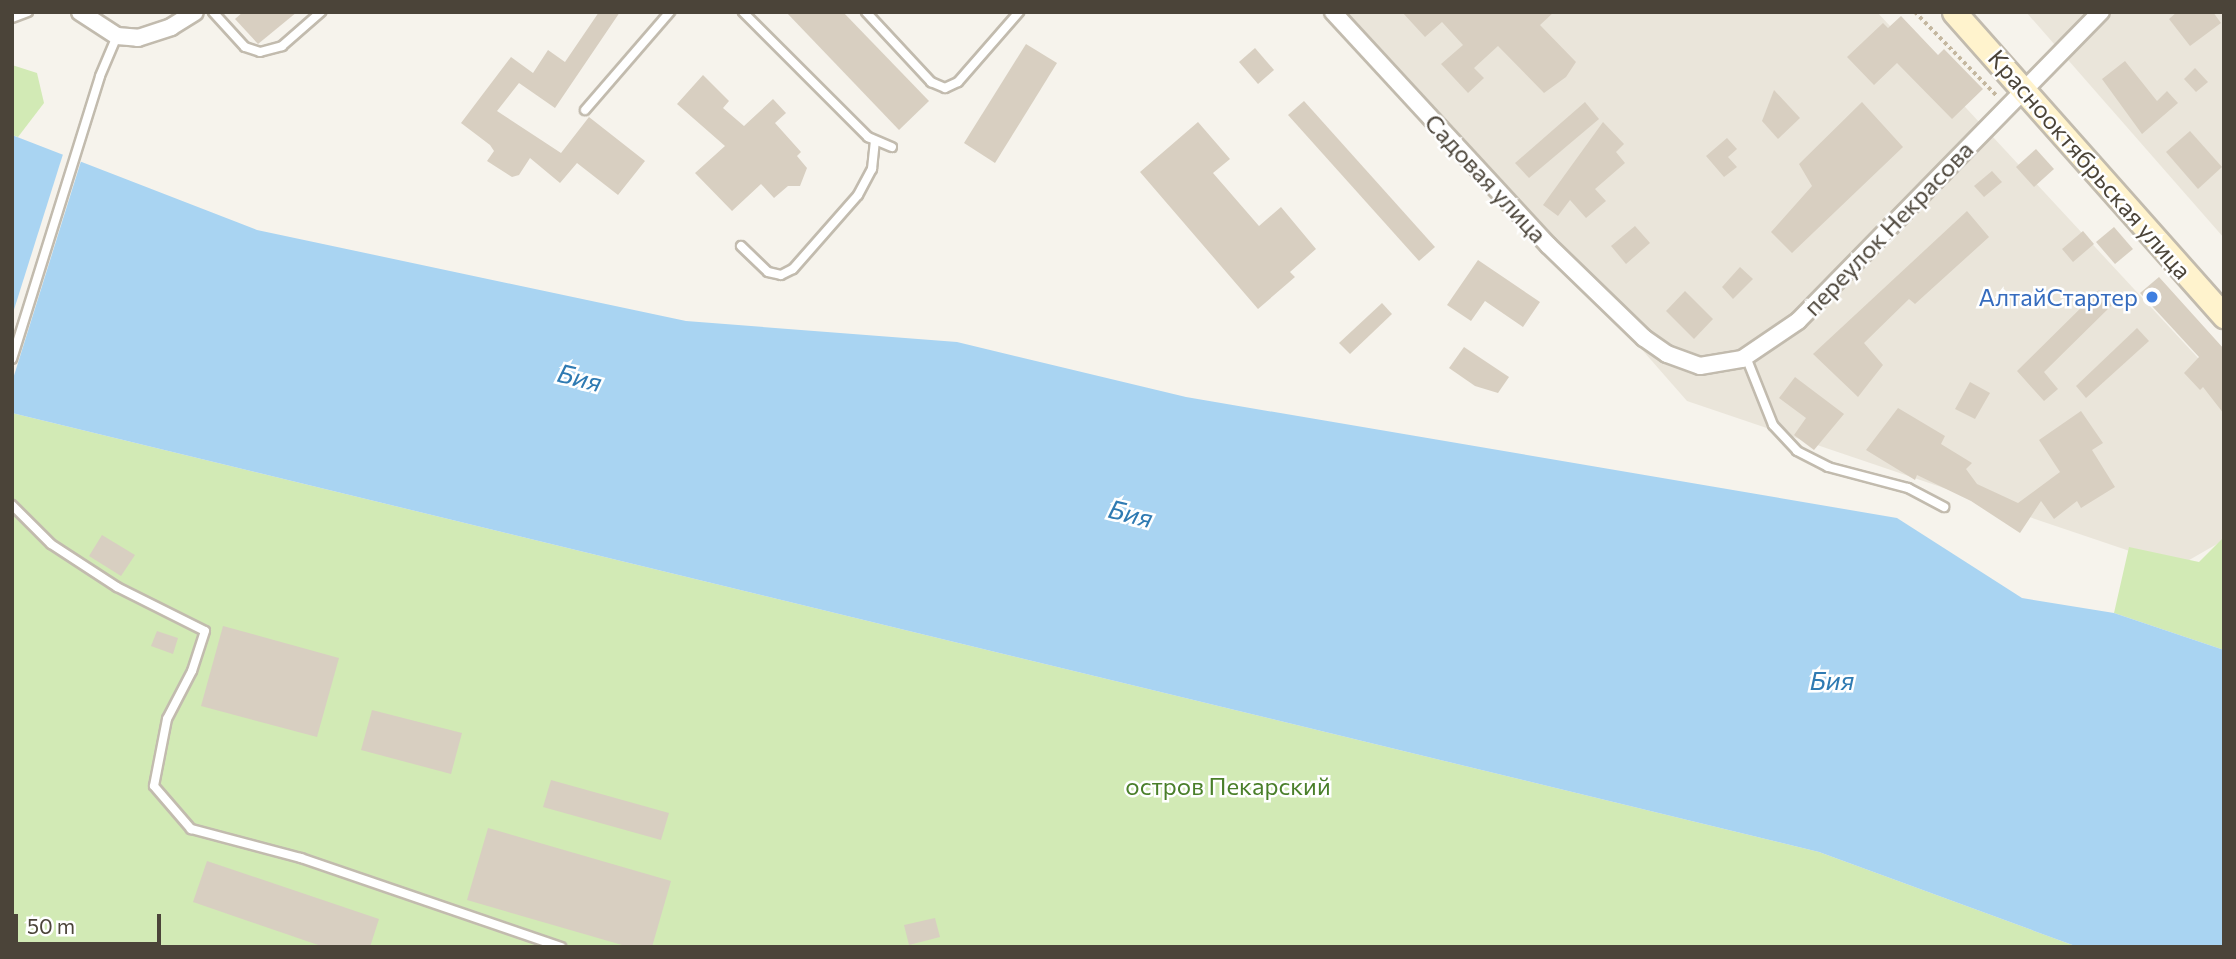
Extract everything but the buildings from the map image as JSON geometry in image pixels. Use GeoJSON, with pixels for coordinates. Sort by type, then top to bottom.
{"type":"FeatureCollection","features":[{"type":"Feature","properties":{"kind":"main road","name":"Краснооктябрьская улица"},"geometry":{"type":"LineString","coordinates":[[1954,12],[2024,86],[2224,316]]}},
{"type":"Feature","properties":{"kind":"street"},"geometry":{"type":"LineString","coordinates":[[80,12],[117,36],[156,33],[195,12]]}},
{"type":"Feature","properties":{"kind":"street","name":"Садовая улица"},"geometry":{"type":"LineString","coordinates":[[1333,12],[1548,245],[1644,338]]}},
{"type":"Feature","properties":{"kind":"street","name":"переулок Некрасова"},"geometry":{"type":"LineString","coordinates":[[1644,338],[1667,354],[1700,366],[1746,357],[1814,305],[2024,86],[2101,12]]}},
{"type":"Feature","properties":{"kind":"lane"},"geometry":{"type":"LineString","coordinates":[[12,18],[28,12]]}},
{"type":"Feature","properties":{"kind":"lane"},"geometry":{"type":"LineString","coordinates":[[213,12],[245,47],[260,52],[282,46],[321,12]]}},
{"type":"Feature","properties":{"kind":"lane"},"geometry":{"type":"LineString","coordinates":[[585,110],[670,12]]}},
{"type":"Feature","properties":{"kind":"lane"},"geometry":{"type":"LineString","coordinates":[[866,12],[932,82],[945,88],[958,82],[1018,12]]}},
{"type":"Feature","properties":{"kind":"lane"},"geometry":{"type":"LineString","coordinates":[[749,14],[875,142],[892,147]]}},
{"type":"Feature","properties":{"kind":"lane"},"geometry":{"type":"LineString","coordinates":[[12,359],[100,76],[117,36]]}},
{"type":"Feature","properties":{"kind":"lane"},"geometry":{"type":"LineString","coordinates":[[741,246],[768,272],[781,275],[793,269],[858,195],[872,169],[875,142]]}},
{"type":"Feature","properties":{"kind":"lane"},"geometry":{"type":"LineString","coordinates":[[1746,357],[1769,418],[1797,451],[1828,467],[1908,488],[1944,506]]}},
{"type":"Feature","properties":{"kind":"lane"},"geometry":{"type":"LineString","coordinates":[[12,505],[51,544],[117,587],[205,631],[192,671],[167,719],[153,786],[191,829],[301,858],[561,947]]}},
{"type":"Feature","properties":{"kind":"shaded area"},"geometry":{"type":"Polygon","coordinates":[[[1346,12],[1877,12],[2224,386],[2224,540],[2177,567],[1687,401],[1346,12]]]}},
{"type":"Feature","properties":{"kind":"shaded area"},"geometry":{"type":"Polygon","coordinates":[[[2026,12],[2224,12],[2224,238],[2026,12]]]}},
{"type":"Feature","properties":{"kind":"green space"},"geometry":{"type":"Polygon","coordinates":[[[12,65],[37,73],[44,103],[18,137],[12,135],[12,65]]]}},
{"type":"Feature","properties":{"kind":"green space","name":"остров Пекарский"},"geometry":{"type":"Polygon","coordinates":[[[12,413],[1819,852],[2078,947],[12,947],[12,413]]]}},
{"type":"Feature","properties":{"kind":"green space"},"geometry":{"type":"Polygon","coordinates":[[[2224,537],[2224,650],[2114,613],[2129,547],[2199,562],[2224,537]]]}},
{"type":"Feature","properties":{"kind":"water","name":"Бия"},"geometry":{"type":"Polygon","coordinates":[[[12,135],[257,230],[686,321],[957,342],[1186,397],[1897,518],[2022,598],[2114,613],[2224,650],[2224,947],[2078,947],[1819,852],[12,413],[12,135]]]}},
{"type":"Feature","properties":{"kind":"pier"},"geometry":{"type":"Polygon","coordinates":[[[64,151],[82,158],[12,382],[12,316],[64,151]]]}},
{"type":"Feature","properties":{"kind":"place","name":"АлтайСтартер"},"geometry":{"type":"Point","coordinates":[2152,297]}}]}
